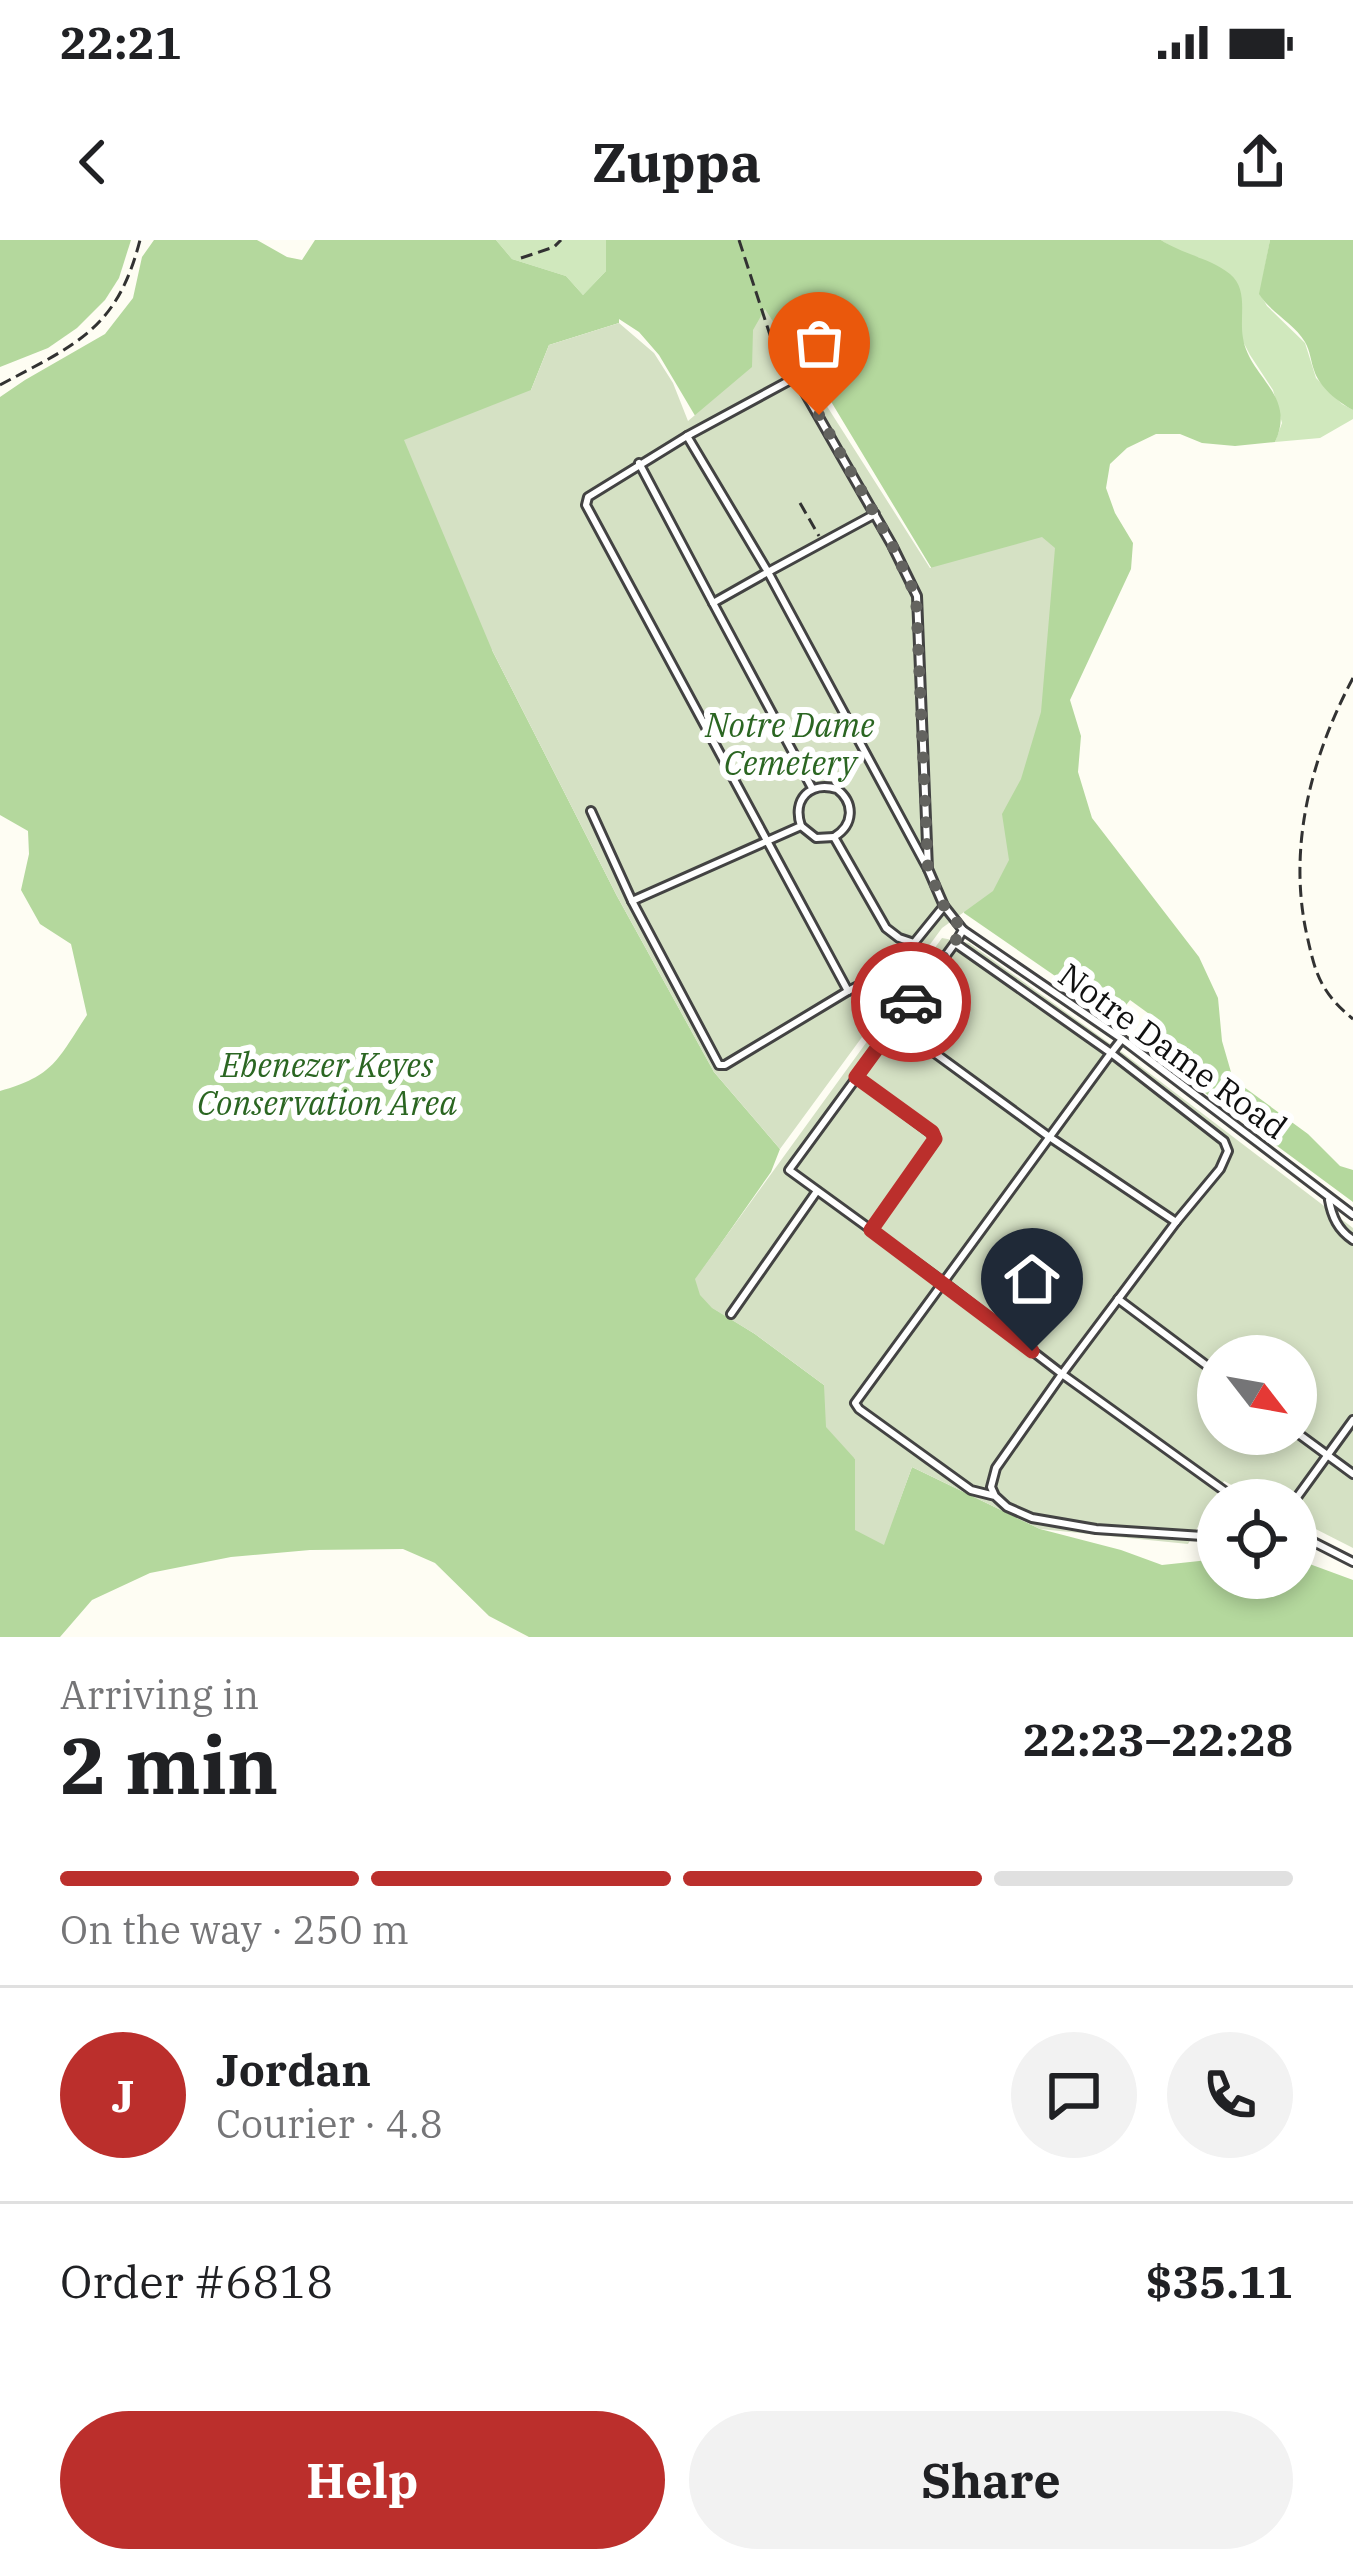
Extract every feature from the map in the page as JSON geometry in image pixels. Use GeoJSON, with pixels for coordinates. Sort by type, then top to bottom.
{"type":"FeatureCollection","features":[{"type":"Feature","properties":{"kind":"lane"},"geometry":{"type":"LineString","coordinates":[[848,991],[586,505],[591,493],[796,377],[913,583],[928,869]]}},
{"type":"Feature","properties":{"kind":"lane","name":"Notre Dame Road"},"geometry":{"type":"LineString","coordinates":[[688,436],[768,572],[944,906],[963,930],[1122,1039],[1353,1215]]}},
{"type":"Feature","properties":{"kind":"lane"},"geometry":{"type":"LineString","coordinates":[[639,464],[812,788]]}},
{"type":"Feature","properties":{"kind":"lane"},"geometry":{"type":"LineString","coordinates":[[713,603],[875,514]]}},
{"type":"Feature","properties":{"kind":"lane"},"geometry":{"type":"LineString","coordinates":[[812,788],[837,789],[850,804],[846,828],[834,837],[817,838],[801,826],[798,808],[812,788]]}},
{"type":"Feature","properties":{"kind":"lane"},"geometry":{"type":"LineString","coordinates":[[592,812],[632,902],[719,1065],[893,968],[944,906]]}},
{"type":"Feature","properties":{"kind":"lane"},"geometry":{"type":"LineString","coordinates":[[632,902],[801,826]]}},
{"type":"Feature","properties":{"kind":"lane"},"geometry":{"type":"LineString","coordinates":[[834,837],[886,928],[914,943]]}},
{"type":"Feature","properties":{"kind":"lane"},"geometry":{"type":"LineString","coordinates":[[963,930],[789,1170],[1205,1479]]}},
{"type":"Feature","properties":{"kind":"lane"},"geometry":{"type":"LineString","coordinates":[[955,943],[1111,1053],[1227,1146],[1220,1169],[1061,1374],[996,1468],[995,1496]]}},
{"type":"Feature","properties":{"kind":"lane"},"geometry":{"type":"LineString","coordinates":[[895,1024],[1176,1222]]}},
{"type":"Feature","properties":{"kind":"lane"},"geometry":{"type":"LineString","coordinates":[[1122,1039],[856,1403],[971,1490],[995,1496],[1032,1518],[1096,1529],[1197,1536]]}},
{"type":"Feature","properties":{"kind":"lane"},"geometry":{"type":"LineString","coordinates":[[856,1077],[932,1132],[935,1139],[871,1230]]}},
{"type":"Feature","properties":{"kind":"lane"},"geometry":{"type":"LineString","coordinates":[[731,1314],[817,1191]]}},
{"type":"Feature","properties":{"kind":"lane"},"geometry":{"type":"LineString","coordinates":[[1328,1197],[1332,1216],[1353,1240]]}},
{"type":"Feature","properties":{"kind":"lane"},"geometry":{"type":"LineString","coordinates":[[1118,1300],[1197,1358]]}},
{"type":"Feature","properties":{"kind":"lane"},"geometry":{"type":"LineString","coordinates":[[1310,1479],[1353,1420]]}},
{"type":"Feature","properties":{"kind":"lane"},"geometry":{"type":"LineString","coordinates":[[1317,1448],[1353,1474]]}},
{"type":"Feature","properties":{"kind":"lane"},"geometry":{"type":"LineString","coordinates":[[1317,1544],[1353,1562]]}},
{"type":"Feature","properties":{"kind":"path"},"geometry":{"type":"LineString","coordinates":[[0,385],[86,335],[106,315],[131,273],[140,240]]}},
{"type":"Feature","properties":{"kind":"path"},"geometry":{"type":"LineString","coordinates":[[521,258],[554,248],[561,240]]}},
{"type":"Feature","properties":{"kind":"path"},"geometry":{"type":"LineString","coordinates":[[739,240],[770,334],[796,377]]}},
{"type":"Feature","properties":{"kind":"path"},"geometry":{"type":"LineString","coordinates":[[800,503],[823,542]]}},
{"type":"Feature","properties":{"kind":"path"},"geometry":{"type":"LineString","coordinates":[[1353,678],[1311,784],[1299,882],[1318,982],[1353,1018]]}},
{"type":"Feature","properties":{"kind":"green space"},"geometry":{"type":"Polygon","coordinates":[[[0,240],[131,240],[119,278],[77,328],[48,348],[0,367],[0,240]]]}},
{"type":"Feature","properties":{"kind":"green space","name":"Ebenezer Keyes Conservation Area"},"geometry":{"type":"Polygon","coordinates":[[[154,240],[257,240],[302,260],[315,240],[496,240],[512,259],[566,276],[583,295],[606,271],[606,240],[1161,240],[1214,264],[1236,280],[1247,352],[1280,411],[1275,442],[1235,446],[1202,443],[1180,434],[1156,434],[1127,448],[1110,464],[1106,488],[1133,543],[1131,569],[1070,700],[1081,736],[1078,772],[1092,818],[1199,957],[1218,998],[1222,1041],[1233,1079],[1308,1134],[1340,1166],[1353,1170],[1353,1202],[1189,1081],[1143,1038],[1152,1016],[1130,1000],[1116,1018],[964,913],[938,579],[806,360],[797,354],[697,419],[659,355],[639,332],[619,319],[619,323],[549,345],[531,390],[492,650],[617,896],[714,1072],[780,1149],[771,1172],[696,1279],[713,1308],[824,1385],[855,1459],[895,1513],[912,1467],[1040,1529],[1162,1565],[1197,1561],[1197,1599],[1317,1599],[1317,1567],[1353,1580],[1353,1637],[529,1637],[489,1616],[435,1563],[403,1549],[231,1557],[150,1573],[92,1600],[60,1637],[0,1637],[0,1091],[44,1072],[87,1015],[71,944],[40,924],[21,890],[29,854],[28,831],[0,815],[0,397],[105,334],[133,298],[142,257],[154,240]]]}},
{"type":"Feature","properties":{"kind":"green space"},"geometry":{"type":"Polygon","coordinates":[[[496,240],[606,240],[606,271],[583,295],[566,276],[512,259],[496,240]]]}},
{"type":"Feature","properties":{"kind":"green space"},"geometry":{"type":"Polygon","coordinates":[[[1161,240],[1270,240],[1260,294],[1305,343],[1316,378],[1353,410],[1353,419],[1320,438],[1275,442],[1282,423],[1273,390],[1200,258],[1161,240]]]}},
{"type":"Feature","properties":{"kind":"green space"},"geometry":{"type":"Polygon","coordinates":[[[1270,240],[1353,240],[1353,410],[1325,388],[1300,335],[1259,294],[1270,240]]]}},
{"type":"Feature","properties":{"kind":"green space","name":"Notre Dame Cemetery"},"geometry":{"type":"Polygon","coordinates":[[[765,309],[930,568],[1042,537],[1055,548],[1041,712],[1021,779],[1002,814],[1009,860],[993,891],[942,928],[780,1149],[714,1072],[617,896],[492,650],[404,440],[531,390],[549,345],[619,323],[654,353],[688,421],[752,367],[753,330],[765,309]]]}},
{"type":"Feature","properties":{"kind":"green space"},"geometry":{"type":"Polygon","coordinates":[[[942,938],[969,943],[1353,1228],[1353,1548],[1317,1530],[1317,1479],[1197,1479],[1197,1528],[1188,1544],[1040,1529],[912,1467],[884,1545],[855,1530],[855,1459],[826,1427],[824,1385],[700,1295],[695,1279],[942,938]]]}},
{"type":"Feature","properties":{"kind":"way so far"},"geometry":{"type":"LineString","coordinates":[[819,415],[916,596],[928,869],[944,906],[963,930],[911,1002]]}},
{"type":"Feature","properties":{"kind":"route"},"geometry":{"type":"LineString","coordinates":[[911,1002],[856,1077],[932,1132],[935,1139],[871,1230],[1032,1351]]}}]}
